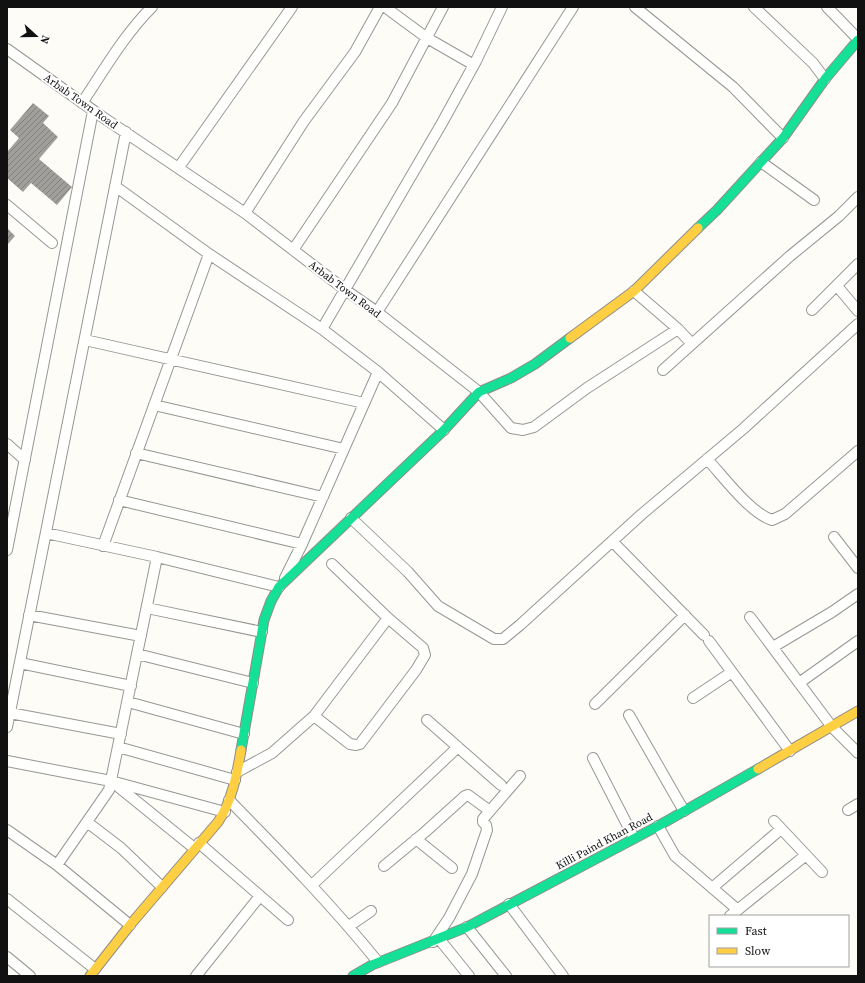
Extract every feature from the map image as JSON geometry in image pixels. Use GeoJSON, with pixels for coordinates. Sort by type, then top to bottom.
{"type":"FeatureCollection","features":[{"type":"Feature","properties":{"kind":"street"},"geometry":{"type":"LineString","coordinates":[[82,103],[125,38],[139,19],[152,7]]}},
{"type":"Feature","properties":{"kind":"street"},"geometry":{"type":"LineString","coordinates":[[178,168],[292,7]]}},
{"type":"Feature","properties":{"kind":"street"},"geometry":{"type":"LineString","coordinates":[[245,213],[304,121],[355,52],[380,7]]}},
{"type":"Feature","properties":{"kind":"street"},"geometry":{"type":"LineString","coordinates":[[385,7],[427,38],[474,65]]}},
{"type":"Feature","properties":{"kind":"street"},"geometry":{"type":"LineString","coordinates":[[293,250],[392,103],[443,7]]}},
{"type":"Feature","properties":{"kind":"street"},"geometry":{"type":"LineString","coordinates":[[322,328],[442,123],[474,65],[502,7]]}},
{"type":"Feature","properties":{"kind":"street"},"geometry":{"type":"LineString","coordinates":[[377,312],[573,7]]}},
{"type":"Feature","properties":{"kind":"street"},"geometry":{"type":"LineString","coordinates":[[635,7],[733,87],[783,138]]}},
{"type":"Feature","properties":{"kind":"street"},"geometry":{"type":"LineString","coordinates":[[754,7],[813,63],[825,80]]}},
{"type":"Feature","properties":{"kind":"street"},"geometry":{"type":"LineString","coordinates":[[281,586],[444,430],[479,392],[511,378],[535,364],[634,291],[717,210],[783,138],[825,80],[858,40],[827,7]]}},
{"type":"Feature","properties":{"kind":"street","name":"Arbab Town Road"},"geometry":{"type":"LineString","coordinates":[[7,49],[93,111],[245,213],[344,289],[377,312],[479,392],[510,428],[523,430],[534,427],[587,388],[678,329]]}},
{"type":"Feature","properties":{"kind":"street"},"geometry":{"type":"LineString","coordinates":[[7,550],[93,111]]}},
{"type":"Feature","properties":{"kind":"street"},"geometry":{"type":"LineString","coordinates":[[7,727],[126,132]]}},
{"type":"Feature","properties":{"kind":"street"},"geometry":{"type":"LineString","coordinates":[[761,162],[814,200]]}},
{"type":"Feature","properties":{"kind":"street"},"geometry":{"type":"LineString","coordinates":[[115,186],[209,254],[322,328],[378,372],[444,430]]}},
{"type":"Feature","properties":{"kind":"street"},"geometry":{"type":"LineString","coordinates":[[663,370],[790,256],[839,216],[858,197]]}},
{"type":"Feature","properties":{"kind":"street"},"geometry":{"type":"LineString","coordinates":[[7,205],[52,243]]}},
{"type":"Feature","properties":{"kind":"street"},"geometry":{"type":"LineString","coordinates":[[103,546],[209,254]]}},
{"type":"Feature","properties":{"kind":"street"},"geometry":{"type":"LineString","coordinates":[[812,310],[858,264]]}},
{"type":"Feature","properties":{"kind":"street"},"geometry":{"type":"LineString","coordinates":[[836,286],[858,311]]}},
{"type":"Feature","properties":{"kind":"street"},"geometry":{"type":"LineString","coordinates":[[634,291],[678,329],[692,344]]}},
{"type":"Feature","properties":{"kind":"street"},"geometry":{"type":"LineString","coordinates":[[351,518],[408,572],[438,606],[494,639],[503,639],[642,514],[743,429],[858,324]]}},
{"type":"Feature","properties":{"kind":"street"},"geometry":{"type":"LineString","coordinates":[[85,340],[364,403]]}},
{"type":"Feature","properties":{"kind":"street"},"geometry":{"type":"LineString","coordinates":[[7,899],[92,973],[130,925],[218,822],[229,800],[236,776],[264,620],[271,601],[281,586],[302,544],[378,372]]}},
{"type":"Feature","properties":{"kind":"street"},"geometry":{"type":"LineString","coordinates":[[154,405],[344,449]]}},
{"type":"Feature","properties":{"kind":"street"},"geometry":{"type":"LineString","coordinates":[[7,444],[25,460]]}},
{"type":"Feature","properties":{"kind":"street"},"geometry":{"type":"LineString","coordinates":[[707,459],[750,507],[766,518],[772,520],[785,514],[858,451]]}},
{"type":"Feature","properties":{"kind":"street"},"geometry":{"type":"LineString","coordinates":[[136,453],[323,497]]}},
{"type":"Feature","properties":{"kind":"street"},"geometry":{"type":"LineString","coordinates":[[119,500],[302,544]]}},
{"type":"Feature","properties":{"kind":"street"},"geometry":{"type":"LineString","coordinates":[[46,533],[158,557],[281,586]]}},
{"type":"Feature","properties":{"kind":"street"},"geometry":{"type":"LineString","coordinates":[[834,537],[858,568]]}},
{"type":"Feature","properties":{"kind":"street"},"geometry":{"type":"LineString","coordinates":[[612,541],[706,638],[790,751]]}},
{"type":"Feature","properties":{"kind":"street"},"geometry":{"type":"LineString","coordinates":[[57,865],[109,790],[158,557]]}},
{"type":"Feature","properties":{"kind":"street"},"geometry":{"type":"LineString","coordinates":[[314,716],[350,744],[360,744],[412,676],[425,655],[423,648],[388,618],[332,564]]}},
{"type":"Feature","properties":{"kind":"street"},"geometry":{"type":"LineString","coordinates":[[772,647],[832,612],[858,594]]}},
{"type":"Feature","properties":{"kind":"street"},"geometry":{"type":"LineString","coordinates":[[147,608],[262,632]]}},
{"type":"Feature","properties":{"kind":"street"},"geometry":{"type":"LineString","coordinates":[[29,615],[141,636]]}},
{"type":"Feature","properties":{"kind":"street"},"geometry":{"type":"LineString","coordinates":[[595,704],[685,615]]}},
{"type":"Feature","properties":{"kind":"street"},"geometry":{"type":"LineString","coordinates":[[750,617],[832,727],[858,754]]}},
{"type":"Feature","properties":{"kind":"street"},"geometry":{"type":"LineString","coordinates":[[118,747],[236,776],[272,753],[314,716],[388,618]]}},
{"type":"Feature","properties":{"kind":"street"},"geometry":{"type":"LineString","coordinates":[[799,683],[858,641]]}},
{"type":"Feature","properties":{"kind":"street"},"geometry":{"type":"LineString","coordinates":[[137,654],[253,683]]}},
{"type":"Feature","properties":{"kind":"street"},"geometry":{"type":"LineString","coordinates":[[20,664],[131,686]]}},
{"type":"Feature","properties":{"kind":"street"},"geometry":{"type":"LineString","coordinates":[[693,698],[732,672]]}},
{"type":"Feature","properties":{"kind":"street"},"geometry":{"type":"LineString","coordinates":[[128,702],[244,734]]}},
{"type":"Feature","properties":{"kind":"street","name":"Killi Paind Khan Road"},"geometry":{"type":"LineString","coordinates":[[358,974],[378,962],[436,941],[467,927],[658,826],[858,711]]}},
{"type":"Feature","properties":{"kind":"street"},"geometry":{"type":"LineString","coordinates":[[10,713],[121,734]]}},
{"type":"Feature","properties":{"kind":"street"},"geometry":{"type":"LineString","coordinates":[[629,715],[684,810]]}},
{"type":"Feature","properties":{"kind":"street"},"geometry":{"type":"LineString","coordinates":[[427,720],[501,785]]}},
{"type":"Feature","properties":{"kind":"street"},"geometry":{"type":"LineString","coordinates":[[312,885],[458,747]]}},
{"type":"Feature","properties":{"kind":"street"},"geometry":{"type":"LineString","coordinates":[[593,758],[634,838]]}},
{"type":"Feature","properties":{"kind":"street"},"geometry":{"type":"LineString","coordinates":[[7,761],[111,781],[224,812]]}},
{"type":"Feature","properties":{"kind":"street"},"geometry":{"type":"LineString","coordinates":[[469,976],[436,941],[472,874],[487,830],[483,819],[520,776]]}},
{"type":"Feature","properties":{"kind":"street"},"geometry":{"type":"LineString","coordinates":[[111,781],[260,896],[288,920]]}},
{"type":"Feature","properties":{"kind":"street"},"geometry":{"type":"LineString","coordinates":[[384,866],[467,795],[490,811]]}},
{"type":"Feature","properties":{"kind":"street"},"geometry":{"type":"LineString","coordinates":[[229,800],[312,885],[349,926],[378,962]]}},
{"type":"Feature","properties":{"kind":"street"},"geometry":{"type":"LineString","coordinates":[[848,810],[858,804]]}},
{"type":"Feature","properties":{"kind":"street"},"geometry":{"type":"LineString","coordinates":[[774,821],[822,872]]}},
{"type":"Feature","properties":{"kind":"street"},"geometry":{"type":"LineString","coordinates":[[87,822],[121,848],[162,887]]}},
{"type":"Feature","properties":{"kind":"street"},"geometry":{"type":"LineString","coordinates":[[658,826],[675,856],[712,888],[734,913],[806,855]]}},
{"type":"Feature","properties":{"kind":"street"},"geometry":{"type":"LineString","coordinates":[[712,888],[781,829]]}},
{"type":"Feature","properties":{"kind":"street"},"geometry":{"type":"LineString","coordinates":[[7,830],[57,865],[130,925]]}},
{"type":"Feature","properties":{"kind":"street"},"geometry":{"type":"LineString","coordinates":[[416,839],[452,868]]}},
{"type":"Feature","properties":{"kind":"street"},"geometry":{"type":"LineString","coordinates":[[196,976],[260,896]]}},
{"type":"Feature","properties":{"kind":"street"},"geometry":{"type":"LineString","coordinates":[[509,904],[562,976]]}},
{"type":"Feature","properties":{"kind":"street"},"geometry":{"type":"LineString","coordinates":[[349,926],[371,911]]}},
{"type":"Feature","properties":{"kind":"street"},"geometry":{"type":"LineString","coordinates":[[467,927],[506,976]]}},
{"type":"Feature","properties":{"kind":"street"},"geometry":{"type":"LineString","coordinates":[[7,957],[30,976]]}},
{"type":"Feature","properties":{"kind":"building"},"geometry":{"type":"Polygon","coordinates":[[[33,103],[49,116],[43,123],[58,137],[39,159],[72,187],[57,205],[31,183],[23,192],[7,178],[7,152],[19,138],[10,130],[33,103]]]}},
{"type":"Feature","properties":{"kind":"building"},"geometry":{"type":"Polygon","coordinates":[[[7,228],[15,236],[7,245],[7,228]]]}},
{"type":"Feature","properties":{"kind":"traffic: fast"},"geometry":{"type":"LineString","coordinates":[[698,228],[717,210],[783,138],[825,79],[858,40]]}},
{"type":"Feature","properties":{"kind":"traffic: fast"},"geometry":{"type":"LineString","coordinates":[[241,750],[264,620],[271,601],[279,587],[444,430],[479,392],[511,378],[535,364],[570,338]]}},
{"type":"Feature","properties":{"kind":"traffic: fast"},"geometry":{"type":"LineString","coordinates":[[353,976],[372,965],[467,927],[658,826],[758,769]]}},
{"type":"Feature","properties":{"kind":"traffic: slow"},"geometry":{"type":"LineString","coordinates":[[570,338],[634,291],[698,228]]}},
{"type":"Feature","properties":{"kind":"traffic: slow"},"geometry":{"type":"LineString","coordinates":[[758,769],[858,711]]}},
{"type":"Feature","properties":{"kind":"traffic: slow"},"geometry":{"type":"LineString","coordinates":[[90,976],[130,925],[218,822],[227,805],[236,778],[241,750]]}}]}
